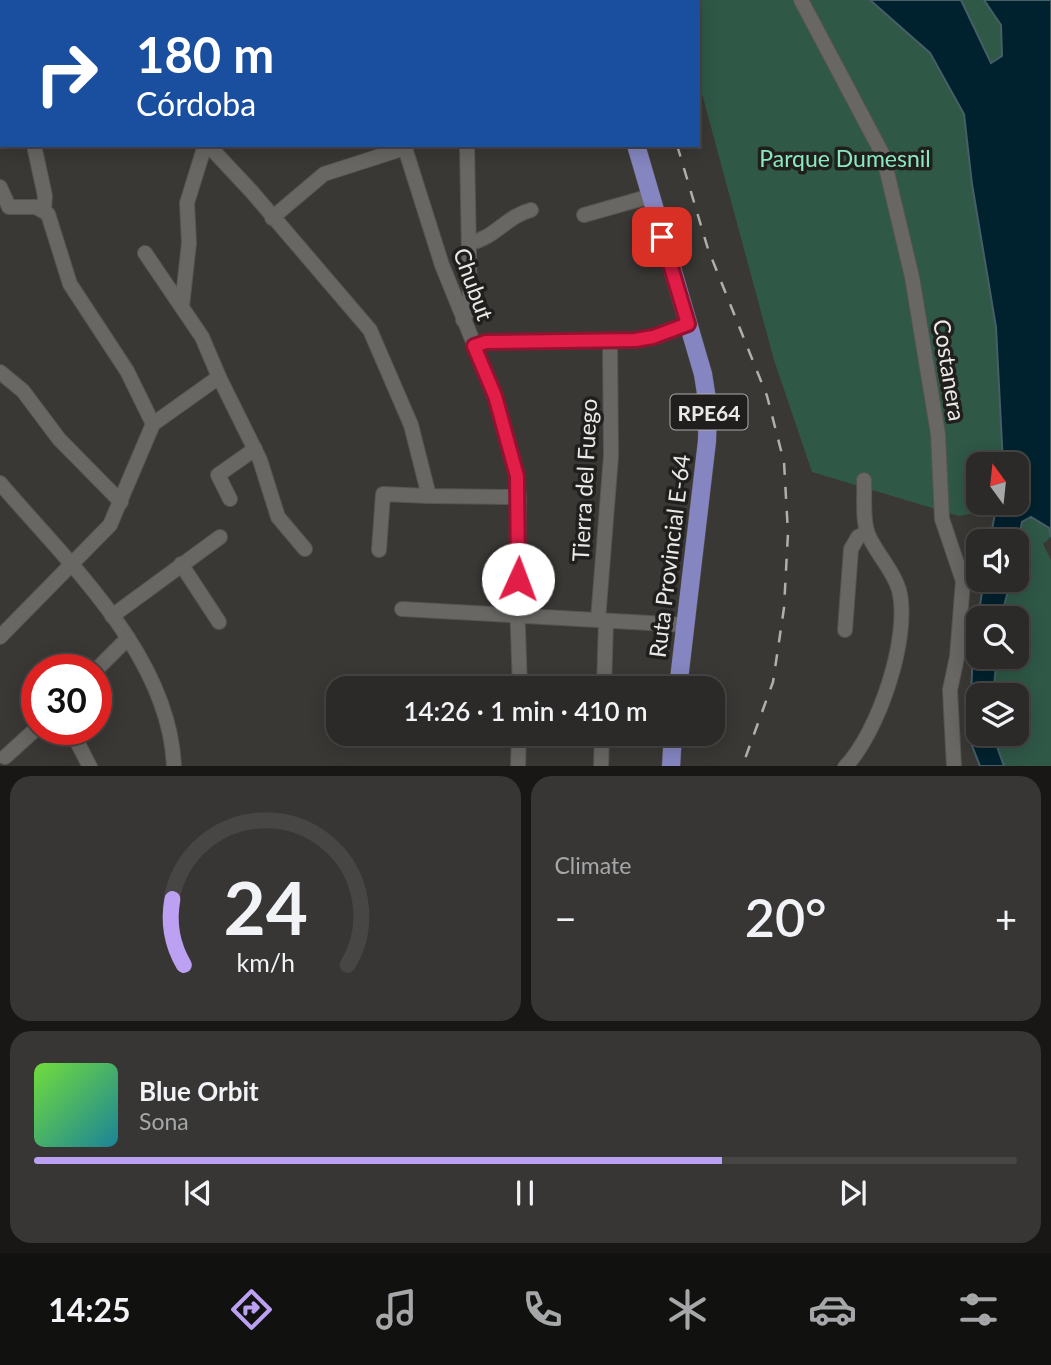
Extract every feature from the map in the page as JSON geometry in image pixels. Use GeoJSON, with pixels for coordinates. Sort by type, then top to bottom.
{"type":"FeatureCollection","features":[{"type":"Feature","properties":{"kind":"main road","name":"Ruta Provincial E-64"},"geometry":{"type":"LineString","coordinates":[[637,147],[706,387],[709,421],[679,676]]}},
{"type":"Feature","properties":{"kind":"main road"},"geometry":{"type":"LineString","coordinates":[[671,766],[672,746]]}},
{"type":"Feature","properties":{"kind":"street","name":"Costanera"},"geometry":{"type":"LineString","coordinates":[[802,0],[883,155],[912,277],[938,434],[942,519],[961,572],[964,590],[957,657],[950,690],[954,766]]}},
{"type":"Feature","properties":{"kind":"street"},"geometry":{"type":"LineString","coordinates":[[183,306],[190,243],[187,203],[205,147]]}},
{"type":"Feature","properties":{"kind":"street"},"geometry":{"type":"LineString","coordinates":[[208,147],[252,192],[373,336],[411,425],[429,496]]}},
{"type":"Feature","properties":{"kind":"street"},"geometry":{"type":"LineString","coordinates":[[272,218],[324,174],[405,147]]}},
{"type":"Feature","properties":{"kind":"street","name":"Chubut"},"geometry":{"type":"LineString","coordinates":[[405,147],[463,320],[507,436],[519,498],[520,676]]}},
{"type":"Feature","properties":{"kind":"street"},"geometry":{"type":"LineString","coordinates":[[463,320],[470,307],[467,147]]}},
{"type":"Feature","properties":{"kind":"street"},"geometry":{"type":"LineString","coordinates":[[36,149],[46,196],[44,209],[70,284],[127,371],[153,424]]}},
{"type":"Feature","properties":{"kind":"street"},"geometry":{"type":"LineString","coordinates":[[0,187],[9,207],[44,209]]}},
{"type":"Feature","properties":{"kind":"street"},"geometry":{"type":"LineString","coordinates":[[584,215],[650,196]]}},
{"type":"Feature","properties":{"kind":"street"},"geometry":{"type":"LineString","coordinates":[[470,243],[485,240],[516,216],[531,210]]}},
{"type":"Feature","properties":{"kind":"street"},"geometry":{"type":"LineString","coordinates":[[145,253],[183,306],[208,348],[219,377],[255,449],[278,517],[305,549]]}},
{"type":"Feature","properties":{"kind":"street"},"geometry":{"type":"LineString","coordinates":[[474,346],[486,342],[610,342],[645,339],[688,324]]}},
{"type":"Feature","properties":{"kind":"street","name":"Tierra del Fuego"},"geometry":{"type":"LineString","coordinates":[[604,676],[602,620],[611,456],[610,342]]}},
{"type":"Feature","properties":{"kind":"street"},"geometry":{"type":"LineString","coordinates":[[0,372],[28,397],[59,439],[121,502]]}},
{"type":"Feature","properties":{"kind":"street"},"geometry":{"type":"LineString","coordinates":[[0,638],[101,537],[121,502],[153,424],[219,377]]}},
{"type":"Feature","properties":{"kind":"street"},"geometry":{"type":"LineString","coordinates":[[229,499],[218,475],[255,449]]}},
{"type":"Feature","properties":{"kind":"street"},"geometry":{"type":"LineString","coordinates":[[845,766],[855,760],[887,690],[901,616],[894,578],[867,533],[864,480]]}},
{"type":"Feature","properties":{"kind":"street"},"geometry":{"type":"LineString","coordinates":[[0,483],[112,616],[144,662],[165,710],[174,766]]}},
{"type":"Feature","properties":{"kind":"street"},"geometry":{"type":"LineString","coordinates":[[379,550],[383,494],[519,498]]}},
{"type":"Feature","properties":{"kind":"street"},"geometry":{"type":"LineString","coordinates":[[845,630],[851,549],[858,537],[867,533]]}},
{"type":"Feature","properties":{"kind":"street"},"geometry":{"type":"LineString","coordinates":[[112,616],[220,537]]}},
{"type":"Feature","properties":{"kind":"street"},"geometry":{"type":"LineString","coordinates":[[181,564],[219,622]]}},
{"type":"Feature","properties":{"kind":"street"},"geometry":{"type":"LineString","coordinates":[[402,609],[685,625]]}},
{"type":"Feature","properties":{"kind":"street"},"geometry":{"type":"LineString","coordinates":[[112,654],[128,638]]}},
{"type":"Feature","properties":{"kind":"street"},"geometry":{"type":"LineString","coordinates":[[6,758],[21,743]]}},
{"type":"Feature","properties":{"kind":"street"},"geometry":{"type":"LineString","coordinates":[[79,745],[90,766]]}},
{"type":"Feature","properties":{"kind":"street"},"geometry":{"type":"LineString","coordinates":[[518,766],[519,746]]}},
{"type":"Feature","properties":{"kind":"street"},"geometry":{"type":"LineString","coordinates":[[601,766],[602,746]]}},
{"type":"Feature","properties":{"kind":"green space","name":"Parque Dumesnil"},"geometry":{"type":"Polygon","coordinates":[[[700,0],[869,0],[930,53],[964,114],[972,184],[996,327],[1002,452],[966,452],[966,515],[959,516],[812,472],[774,360],[700,86],[700,0]]]}},
{"type":"Feature","properties":{"kind":"green space"},"geometry":{"type":"Polygon","coordinates":[[[961,0],[984,0],[1001,25],[1002,56],[991,63],[961,0]]]}},
{"type":"Feature","properties":{"kind":"green space"},"geometry":{"type":"Polygon","coordinates":[[[1031,516],[1050,528],[1051,537],[1043,544],[1051,560],[1051,766],[1004,766],[997,746],[1029,746],[1029,683],[994,683],[996,669],[1029,669],[1029,606],[1004,606],[1008,592],[1029,592],[1029,529],[1021,529],[1022,522],[1031,516]]]}},
{"type":"Feature","properties":{"kind":"water"},"geometry":{"type":"Polygon","coordinates":[[[870,0],[961,0],[991,63],[1002,56],[1001,25],[984,0],[1051,0],[1051,537],[1049,528],[1031,517],[1022,522],[1021,529],[992,529],[995,515],[1029,515],[1029,452],[1002,452],[996,327],[972,184],[964,114],[930,53],[870,0]]]}},
{"type":"Feature","properties":{"kind":"water"},"geometry":{"type":"Polygon","coordinates":[[[982,592],[1008,592],[1004,606],[980,606],[982,592]]]}},
{"type":"Feature","properties":{"kind":"water"},"geometry":{"type":"Polygon","coordinates":[[[972,669],[996,669],[994,683],[972,683],[972,669]]]}},
{"type":"Feature","properties":{"kind":"water"},"geometry":{"type":"Polygon","coordinates":[[[972,746],[997,746],[1004,766],[980,766],[972,746]]]}},
{"type":"Feature","properties":{"kind":"railway"},"geometry":{"type":"LineString","coordinates":[[678,147],[708,249],[767,396],[784,462],[788,533],[784,608],[773,682],[742,766]]}},
{"type":"Feature","properties":{"kind":"route"},"geometry":{"type":"LineString","coordinates":[[518,579],[519,486],[495,396],[474,346],[486,342],[610,342],[645,339],[688,324],[662,237]]}}]}
